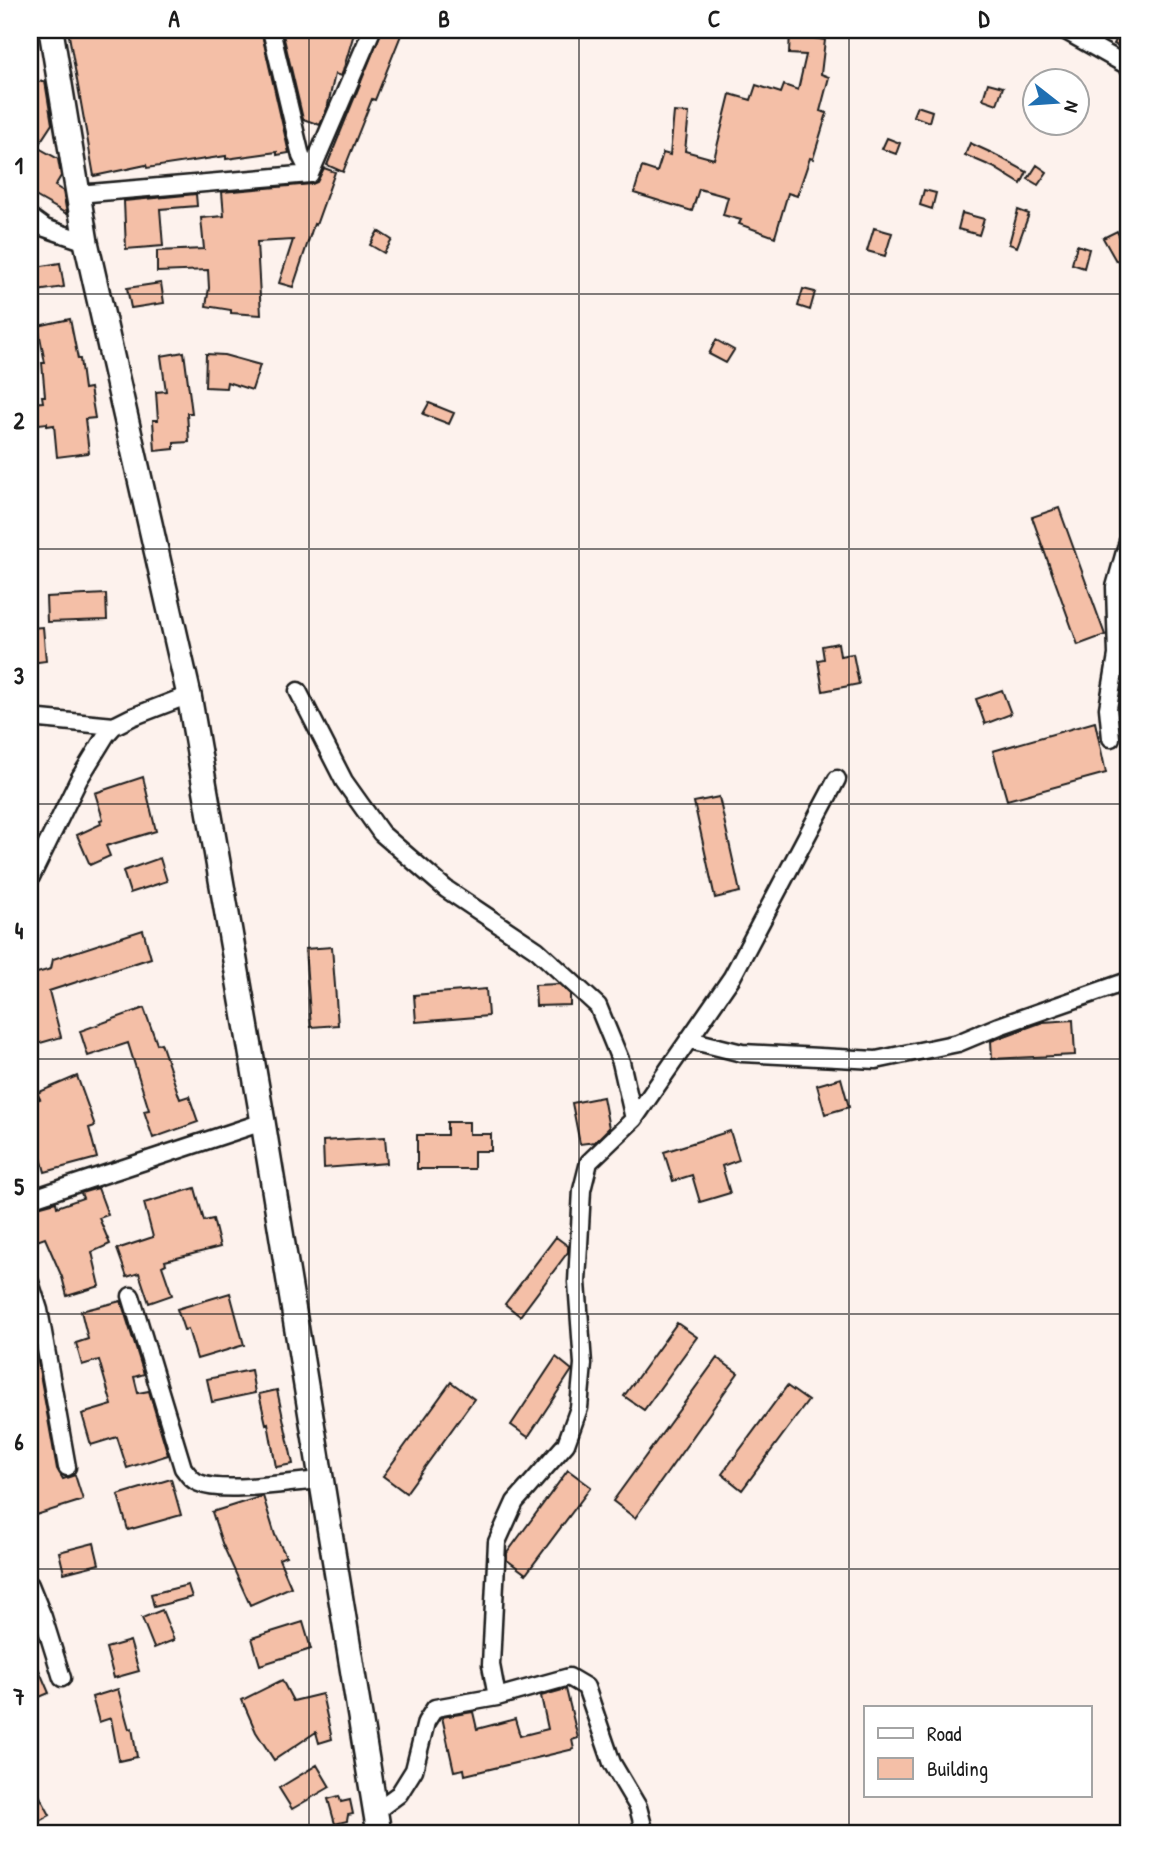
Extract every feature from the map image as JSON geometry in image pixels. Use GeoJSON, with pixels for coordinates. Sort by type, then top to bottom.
{"type":"FeatureCollection","features":[{"type":"Feature","properties":{"kind":"main road"},"geometry":{"type":"LineString","coordinates":[[51,30],[86,242],[189,695],[377,1822]]}},
{"type":"Feature","properties":{"kind":"street"},"geometry":{"type":"LineString","coordinates":[[271,30],[301,156],[310,174]]}},
{"type":"Feature","properties":{"kind":"street"},"geometry":{"type":"LineString","coordinates":[[310,174],[372,30]]}},
{"type":"Feature","properties":{"kind":"street"},"geometry":{"type":"LineString","coordinates":[[1064,30],[1128,66]]}},
{"type":"Feature","properties":{"kind":"street"},"geometry":{"type":"LineString","coordinates":[[78,194],[310,174]]}},
{"type":"Feature","properties":{"kind":"street"},"geometry":{"type":"LineString","coordinates":[[30,217],[45,228],[86,242]]}},
{"type":"Feature","properties":{"kind":"street"},"geometry":{"type":"LineString","coordinates":[[1111,738],[1108,708],[1117,655],[1115,587],[1128,541]]}},
{"type":"Feature","properties":{"kind":"street"},"geometry":{"type":"LineString","coordinates":[[298,691],[344,781],[381,834],[446,889],[537,950],[598,1006],[621,1062],[634,1119]]}},
{"type":"Feature","properties":{"kind":"street"},"geometry":{"type":"LineString","coordinates":[[30,879],[79,779],[106,734],[132,716],[189,695]]}},
{"type":"Feature","properties":{"kind":"street"},"geometry":{"type":"LineString","coordinates":[[30,718],[114,726]]}},
{"type":"Feature","properties":{"kind":"street"},"geometry":{"type":"LineString","coordinates":[[497,1697],[491,1665],[497,1542],[515,1502],[566,1444],[579,1408],[583,1364],[578,1282],[582,1190],[589,1162],[634,1119],[732,977],[837,779]]}},
{"type":"Feature","properties":{"kind":"street"},"geometry":{"type":"LineString","coordinates":[[690,1040],[742,1053],[876,1060],[958,1043],[1128,981]]}},
{"type":"Feature","properties":{"kind":"street"},"geometry":{"type":"LineString","coordinates":[[30,1199],[262,1122]]}},
{"type":"Feature","properties":{"kind":"street"},"geometry":{"type":"LineString","coordinates":[[30,1282],[39,1310],[67,1467]]}},
{"type":"Feature","properties":{"kind":"street"},"geometry":{"type":"LineString","coordinates":[[131,1296],[183,1468],[192,1480],[202,1485],[232,1487],[320,1480]]}},
{"type":"Feature","properties":{"kind":"street"},"geometry":{"type":"LineString","coordinates":[[30,1584],[62,1678]]}},
{"type":"Feature","properties":{"kind":"street"},"geometry":{"type":"LineString","coordinates":[[377,1822],[414,1770],[426,1722],[435,1708],[497,1697],[569,1677],[586,1687],[612,1763],[638,1807],[645,1833]]}},
{"type":"Feature","properties":{"kind":"building"},"geometry":{"type":"Polygon","coordinates":[[[68,30],[87,30],[87,33],[107,30],[261,30],[289,153],[277,155],[277,152],[226,159],[226,156],[147,168],[146,165],[94,176],[68,30]]]}},
{"type":"Feature","properties":{"kind":"building"},"geometry":{"type":"Polygon","coordinates":[[[282,30],[355,30],[341,76],[335,74],[327,109],[320,125],[303,119],[282,30]]]}},
{"type":"Feature","properties":{"kind":"building"},"geometry":{"type":"Polygon","coordinates":[[[382,30],[403,30],[343,172],[327,165],[382,30]]]}},
{"type":"Feature","properties":{"kind":"building"},"geometry":{"type":"Polygon","coordinates":[[[790,30],[803,30],[802,36],[825,40],[821,74],[829,77],[820,111],[827,113],[813,159],[810,158],[797,196],[788,193],[775,237],[739,224],[741,220],[723,215],[728,197],[699,189],[692,211],[634,193],[642,167],[657,172],[663,153],[670,155],[674,112],[689,113],[685,151],[714,159],[730,94],[751,100],[756,85],[781,93],[784,85],[798,90],[806,55],[789,54],[790,30]]]}},
{"type":"Feature","properties":{"kind":"building"},"geometry":{"type":"Polygon","coordinates":[[[1121,30],[1128,30],[1128,51],[1114,44],[1121,30]]]}},
{"type":"Feature","properties":{"kind":"building"},"geometry":{"type":"Polygon","coordinates":[[[45,81],[52,124],[37,147],[58,159],[61,176],[55,186],[63,191],[67,214],[30,193],[30,83],[45,81]]]}},
{"type":"Feature","properties":{"kind":"building"},"geometry":{"type":"Polygon","coordinates":[[[988,83],[1003,87],[997,104],[983,99],[988,83]]]}},
{"type":"Feature","properties":{"kind":"building"},"geometry":{"type":"Polygon","coordinates":[[[917,106],[932,111],[929,122],[913,116],[917,106]]]}},
{"type":"Feature","properties":{"kind":"building"},"geometry":{"type":"Polygon","coordinates":[[[887,138],[900,143],[896,154],[882,149],[887,138]]]}},
{"type":"Feature","properties":{"kind":"building"},"geometry":{"type":"Polygon","coordinates":[[[970,143],[1027,172],[1021,184],[993,167],[965,155],[970,143]]]}},
{"type":"Feature","properties":{"kind":"building"},"geometry":{"type":"Polygon","coordinates":[[[1037,165],[1047,172],[1038,185],[1028,179],[1037,165]]]}},
{"type":"Feature","properties":{"kind":"building"},"geometry":{"type":"Polygon","coordinates":[[[324,168],[335,172],[293,287],[279,283],[293,240],[257,242],[261,315],[231,313],[231,310],[206,306],[208,270],[157,272],[157,251],[204,249],[201,218],[224,216],[222,192],[312,184],[317,182],[324,168]]]}},
{"type":"Feature","properties":{"kind":"building"},"geometry":{"type":"Polygon","coordinates":[[[924,190],[936,193],[932,209],[920,205],[924,190]]]}},
{"type":"Feature","properties":{"kind":"building"},"geometry":{"type":"Polygon","coordinates":[[[196,194],[197,206],[160,209],[163,246],[126,249],[124,201],[196,194]]]}},
{"type":"Feature","properties":{"kind":"building"},"geometry":{"type":"Polygon","coordinates":[[[1018,210],[1029,214],[1017,247],[1009,244],[1018,210]]]}},
{"type":"Feature","properties":{"kind":"building"},"geometry":{"type":"Polygon","coordinates":[[[962,213],[984,219],[979,235],[958,229],[962,213]]]}},
{"type":"Feature","properties":{"kind":"building"},"geometry":{"type":"Polygon","coordinates":[[[874,228],[892,233],[885,256],[867,251],[874,228]]]}},
{"type":"Feature","properties":{"kind":"building"},"geometry":{"type":"Polygon","coordinates":[[[378,231],[392,240],[384,253],[370,245],[378,231]]]}},
{"type":"Feature","properties":{"kind":"building"},"geometry":{"type":"Polygon","coordinates":[[[1117,231],[1128,255],[1116,261],[1103,238],[1117,231]]]}},
{"type":"Feature","properties":{"kind":"building"},"geometry":{"type":"Polygon","coordinates":[[[1077,245],[1089,249],[1084,268],[1072,264],[1077,245]]]}},
{"type":"Feature","properties":{"kind":"building"},"geometry":{"type":"Polygon","coordinates":[[[60,263],[64,287],[30,292],[30,268],[60,263]]]}},
{"type":"Feature","properties":{"kind":"building"},"geometry":{"type":"Polygon","coordinates":[[[161,283],[164,303],[131,308],[127,288],[161,283]]]}},
{"type":"Feature","properties":{"kind":"building"},"geometry":{"type":"Polygon","coordinates":[[[803,289],[815,292],[810,310],[798,306],[803,289]]]}},
{"type":"Feature","properties":{"kind":"building"},"geometry":{"type":"Polygon","coordinates":[[[70,319],[84,389],[90,388],[95,418],[85,419],[89,453],[57,457],[54,425],[30,425],[30,403],[43,402],[42,396],[45,396],[42,363],[45,363],[38,326],[70,319]]]}},
{"type":"Feature","properties":{"kind":"building"},"geometry":{"type":"Polygon","coordinates":[[[716,340],[734,350],[726,363],[709,354],[716,340]]]}},
{"type":"Feature","properties":{"kind":"building"},"geometry":{"type":"Polygon","coordinates":[[[184,352],[192,413],[187,413],[189,442],[174,443],[174,449],[155,451],[153,420],[158,420],[156,392],[166,391],[161,356],[184,352]]]}},
{"type":"Feature","properties":{"kind":"building"},"geometry":{"type":"Polygon","coordinates":[[[206,354],[224,355],[260,365],[252,390],[227,382],[226,388],[205,387],[206,354]]]}},
{"type":"Feature","properties":{"kind":"building"},"geometry":{"type":"Polygon","coordinates":[[[429,403],[454,413],[449,424],[423,414],[429,403]]]}},
{"type":"Feature","properties":{"kind":"building"},"geometry":{"type":"Polygon","coordinates":[[[1059,508],[1105,635],[1078,645],[1032,517],[1059,508]]]}},
{"type":"Feature","properties":{"kind":"building"},"geometry":{"type":"Polygon","coordinates":[[[106,594],[107,620],[47,622],[46,597],[106,594]]]}},
{"type":"Feature","properties":{"kind":"building"},"geometry":{"type":"Polygon","coordinates":[[[43,627],[46,661],[30,663],[30,628],[43,627]]]}},
{"type":"Feature","properties":{"kind":"building"},"geometry":{"type":"Polygon","coordinates":[[[838,643],[840,656],[853,654],[859,684],[823,691],[818,660],[824,659],[822,646],[838,643]]]}},
{"type":"Feature","properties":{"kind":"building"},"geometry":{"type":"Polygon","coordinates":[[[1002,690],[1011,714],[985,724],[976,699],[1002,690]]]}},
{"type":"Feature","properties":{"kind":"building"},"geometry":{"type":"Polygon","coordinates":[[[1095,722],[1106,773],[1007,800],[993,751],[1095,722]]]}},
{"type":"Feature","properties":{"kind":"building"},"geometry":{"type":"Polygon","coordinates":[[[143,777],[156,831],[106,846],[110,856],[90,865],[77,835],[101,824],[100,820],[103,819],[95,793],[143,777]]]}},
{"type":"Feature","properties":{"kind":"building"},"geometry":{"type":"Polygon","coordinates":[[[719,797],[740,892],[715,898],[694,802],[719,797]]]}},
{"type":"Feature","properties":{"kind":"building"},"geometry":{"type":"Polygon","coordinates":[[[160,858],[167,881],[130,893],[123,871],[160,858]]]}},
{"type":"Feature","properties":{"kind":"building"},"geometry":{"type":"Polygon","coordinates":[[[143,930],[151,958],[49,991],[61,1037],[30,1046],[30,975],[51,969],[53,959],[143,930]]]}},
{"type":"Feature","properties":{"kind":"building"},"geometry":{"type":"Polygon","coordinates":[[[332,947],[338,1025],[311,1027],[305,949],[332,947]]]}},
{"type":"Feature","properties":{"kind":"building"},"geometry":{"type":"Polygon","coordinates":[[[559,984],[570,994],[570,1005],[536,1006],[535,985],[559,984]]]}},
{"type":"Feature","properties":{"kind":"building"},"geometry":{"type":"Polygon","coordinates":[[[486,989],[488,1016],[416,1022],[414,995],[486,989]]]}},
{"type":"Feature","properties":{"kind":"building"},"geometry":{"type":"Polygon","coordinates":[[[144,1008],[157,1044],[161,1043],[180,1099],[189,1096],[198,1122],[153,1138],[144,1111],[149,1110],[128,1043],[88,1056],[80,1031],[144,1008]]]}},
{"type":"Feature","properties":{"kind":"building"},"geometry":{"type":"Polygon","coordinates":[[[1073,1020],[1075,1055],[992,1059],[991,1041],[1043,1022],[1073,1020]]]}},
{"type":"Feature","properties":{"kind":"building"},"geometry":{"type":"Polygon","coordinates":[[[77,1076],[95,1126],[89,1128],[97,1158],[45,1172],[38,1147],[30,1150],[30,1102],[40,1099],[37,1093],[77,1076]]]}},
{"type":"Feature","properties":{"kind":"building"},"geometry":{"type":"Polygon","coordinates":[[[841,1078],[849,1107],[825,1114],[817,1085],[841,1078]]]}},
{"type":"Feature","properties":{"kind":"building"},"geometry":{"type":"Polygon","coordinates":[[[603,1097],[609,1128],[595,1142],[580,1144],[572,1103],[603,1097]]]}},
{"type":"Feature","properties":{"kind":"building"},"geometry":{"type":"Polygon","coordinates":[[[447,1122],[469,1122],[469,1134],[491,1134],[491,1151],[474,1151],[474,1169],[417,1169],[417,1135],[447,1135],[447,1122]]]}},
{"type":"Feature","properties":{"kind":"building"},"geometry":{"type":"Polygon","coordinates":[[[730,1131],[739,1160],[722,1166],[730,1193],[700,1202],[692,1175],[673,1181],[664,1152],[730,1131]]]}},
{"type":"Feature","properties":{"kind":"building"},"geometry":{"type":"Polygon","coordinates":[[[385,1137],[387,1163],[324,1168],[323,1141],[385,1137]]]}},
{"type":"Feature","properties":{"kind":"building"},"geometry":{"type":"Polygon","coordinates":[[[98,1188],[108,1215],[99,1218],[110,1244],[92,1252],[100,1286],[67,1296],[45,1238],[37,1241],[30,1209],[56,1202],[57,1207],[83,1198],[81,1193],[98,1188]]]}},
{"type":"Feature","properties":{"kind":"building"},"geometry":{"type":"Polygon","coordinates":[[[195,1188],[204,1221],[213,1219],[220,1247],[165,1261],[166,1264],[162,1266],[172,1295],[149,1303],[139,1273],[127,1277],[117,1249],[153,1237],[144,1203],[195,1188]]]}},
{"type":"Feature","properties":{"kind":"building"},"geometry":{"type":"Polygon","coordinates":[[[556,1237],[568,1246],[568,1252],[520,1316],[505,1304],[556,1237]]]}},
{"type":"Feature","properties":{"kind":"building"},"geometry":{"type":"Polygon","coordinates":[[[230,1293],[244,1345],[197,1359],[188,1329],[184,1330],[177,1309],[230,1293]]]}},
{"type":"Feature","properties":{"kind":"building"},"geometry":{"type":"Polygon","coordinates":[[[121,1301],[144,1374],[134,1377],[138,1393],[149,1391],[168,1455],[127,1468],[117,1437],[91,1445],[82,1414],[112,1405],[99,1360],[82,1365],[76,1343],[88,1339],[81,1311],[121,1301]]]}},
{"type":"Feature","properties":{"kind":"building"},"geometry":{"type":"Polygon","coordinates":[[[677,1323],[697,1337],[644,1410],[624,1396],[677,1323]]]}},
{"type":"Feature","properties":{"kind":"building"},"geometry":{"type":"Polygon","coordinates":[[[35,1346],[57,1469],[63,1479],[75,1475],[83,1500],[30,1517],[30,1347],[35,1346]]]}},
{"type":"Feature","properties":{"kind":"building"},"geometry":{"type":"Polygon","coordinates":[[[556,1357],[572,1370],[528,1437],[511,1425],[556,1357]]]}},
{"type":"Feature","properties":{"kind":"building"},"geometry":{"type":"Polygon","coordinates":[[[717,1358],[738,1373],[635,1518],[613,1501],[717,1358]]]}},
{"type":"Feature","properties":{"kind":"building"},"geometry":{"type":"Polygon","coordinates":[[[251,1370],[255,1393],[212,1402],[207,1379],[251,1370]]]}},
{"type":"Feature","properties":{"kind":"building"},"geometry":{"type":"Polygon","coordinates":[[[451,1382],[474,1399],[406,1493],[383,1476],[451,1382]]]}},
{"type":"Feature","properties":{"kind":"building"},"geometry":{"type":"Polygon","coordinates":[[[787,1386],[808,1401],[742,1490],[722,1474],[787,1386]]]}},
{"type":"Feature","properties":{"kind":"building"},"geometry":{"type":"Polygon","coordinates":[[[277,1390],[293,1464],[276,1467],[268,1423],[266,1424],[259,1394],[277,1390]]]}},
{"type":"Feature","properties":{"kind":"building"},"geometry":{"type":"Polygon","coordinates":[[[568,1470],[591,1487],[526,1574],[507,1560],[507,1553],[568,1470]]]}},
{"type":"Feature","properties":{"kind":"building"},"geometry":{"type":"Polygon","coordinates":[[[171,1479],[181,1515],[128,1530],[118,1495],[171,1479]]]}},
{"type":"Feature","properties":{"kind":"building"},"geometry":{"type":"Polygon","coordinates":[[[263,1496],[275,1535],[286,1556],[279,1559],[291,1587],[250,1605],[222,1543],[212,1512],[263,1496]]]}},
{"type":"Feature","properties":{"kind":"building"},"geometry":{"type":"Polygon","coordinates":[[[94,1543],[99,1564],[64,1573],[59,1552],[94,1543]]]}},
{"type":"Feature","properties":{"kind":"building"},"geometry":{"type":"Polygon","coordinates":[[[188,1585],[192,1597],[154,1607],[151,1594],[188,1585]]]}},
{"type":"Feature","properties":{"kind":"building"},"geometry":{"type":"Polygon","coordinates":[[[162,1610],[174,1640],[154,1648],[142,1618],[162,1610]]]}},
{"type":"Feature","properties":{"kind":"building"},"geometry":{"type":"Polygon","coordinates":[[[303,1622],[311,1649],[260,1665],[252,1638],[303,1622]]]}},
{"type":"Feature","properties":{"kind":"building"},"geometry":{"type":"Polygon","coordinates":[[[130,1641],[139,1671],[114,1678],[106,1648],[130,1641]]]}},
{"type":"Feature","properties":{"kind":"building"},"geometry":{"type":"Polygon","coordinates":[[[30,1649],[49,1693],[30,1701],[30,1649]]]}},
{"type":"Feature","properties":{"kind":"building"},"geometry":{"type":"Polygon","coordinates":[[[282,1680],[293,1701],[322,1694],[332,1739],[319,1743],[316,1732],[274,1760],[256,1732],[242,1700],[282,1680]]]}},
{"type":"Feature","properties":{"kind":"building"},"geometry":{"type":"Polygon","coordinates":[[[118,1689],[129,1729],[132,1728],[137,1757],[119,1761],[111,1718],[99,1722],[92,1697],[118,1689]]]}},
{"type":"Feature","properties":{"kind":"building"},"geometry":{"type":"Polygon","coordinates":[[[566,1689],[578,1738],[572,1740],[574,1749],[465,1775],[464,1769],[454,1771],[442,1717],[473,1712],[477,1729],[515,1719],[520,1736],[548,1729],[541,1696],[566,1689]]]}},
{"type":"Feature","properties":{"kind":"building"},"geometry":{"type":"Polygon","coordinates":[[[317,1765],[330,1787],[292,1809],[279,1788],[317,1765]]]}},
{"type":"Feature","properties":{"kind":"building"},"geometry":{"type":"Polygon","coordinates":[[[30,1778],[50,1815],[30,1826],[30,1778]]]}},
{"type":"Feature","properties":{"kind":"building"},"geometry":{"type":"Polygon","coordinates":[[[339,1796],[341,1802],[350,1800],[353,1814],[348,1815],[347,1821],[335,1824],[328,1799],[339,1796]]]}}]}
